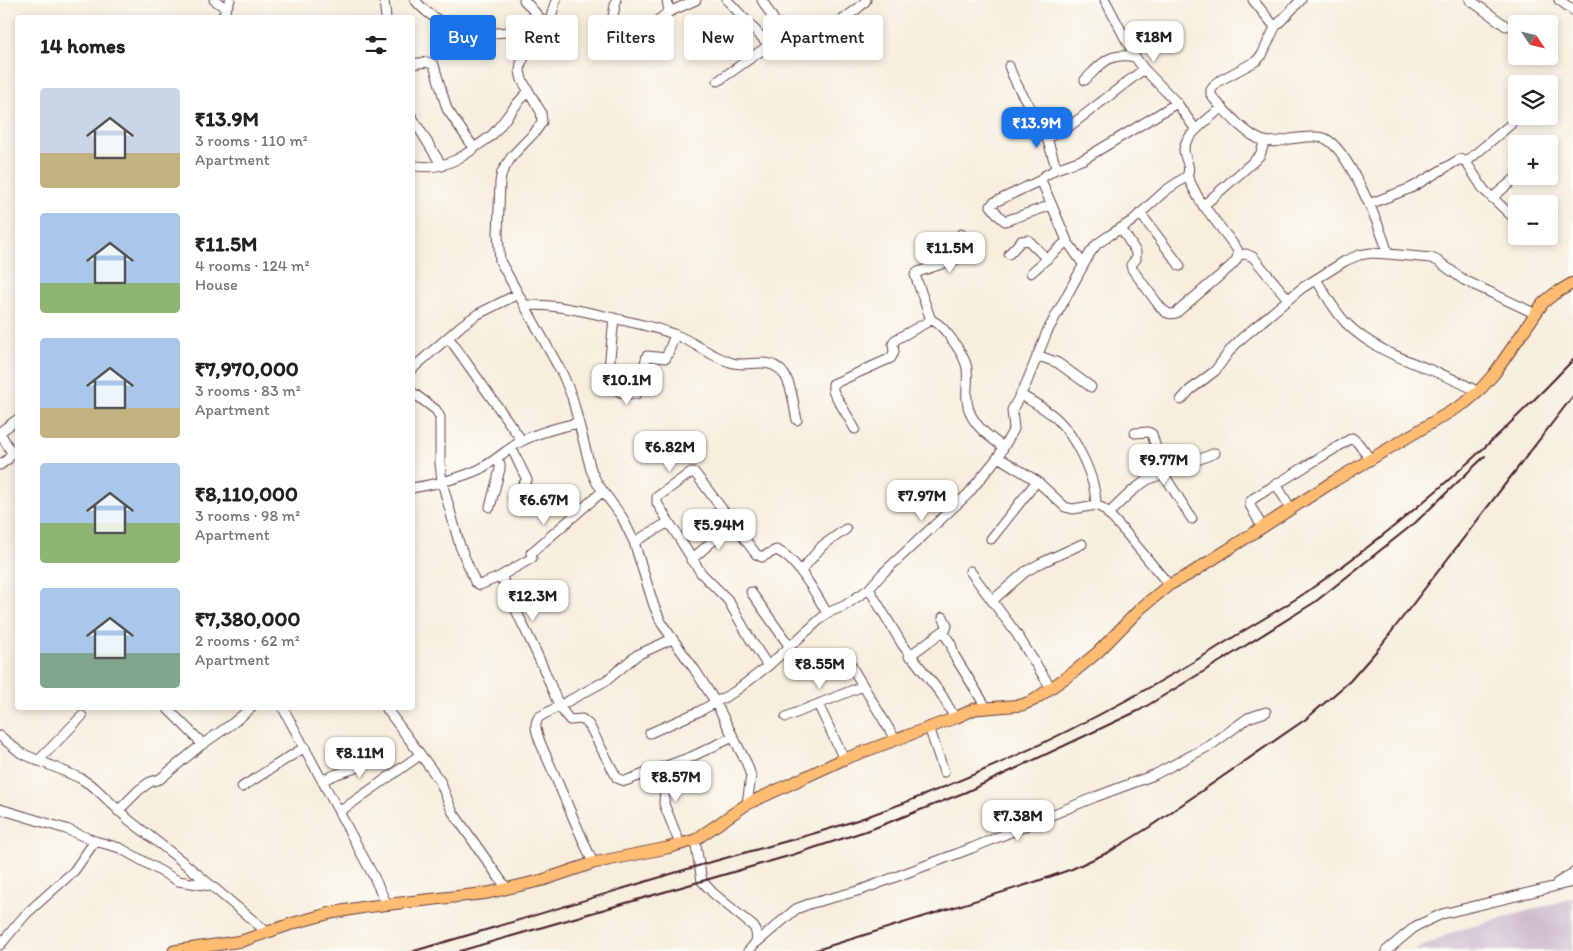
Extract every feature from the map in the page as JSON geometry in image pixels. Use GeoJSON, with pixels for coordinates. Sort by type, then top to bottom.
{"type":"FeatureCollection","features":[{"type":"Feature","properties":{"kind":"main road"},"geometry":{"type":"LineString","coordinates":[[174,951],[242,941],[294,922],[331,913],[507,889],[543,880],[593,863],[694,840],[748,804],[844,759],[975,709],[1022,705],[1034,700],[1098,652],[1141,608],[1169,585],[1190,574],[1291,509],[1444,417],[1478,392],[1506,358],[1534,313],[1554,294],[1573,282]]}},
{"type":"Feature","properties":{"kind":"street"},"geometry":{"type":"LineString","coordinates":[[214,0],[228,4]]}},
{"type":"Feature","properties":{"kind":"street"},"geometry":{"type":"LineString","coordinates":[[384,0],[386,15]]}},
{"type":"Feature","properties":{"kind":"street"},"geometry":{"type":"LineString","coordinates":[[415,0],[431,14],[463,32],[474,34],[506,31]]}},
{"type":"Feature","properties":{"kind":"street"},"geometry":{"type":"LineString","coordinates":[[524,0],[534,15]]}},
{"type":"Feature","properties":{"kind":"street"},"geometry":{"type":"LineString","coordinates":[[550,15],[556,0]]}},
{"type":"Feature","properties":{"kind":"street"},"geometry":{"type":"LineString","coordinates":[[613,15],[616,0]]}},
{"type":"Feature","properties":{"kind":"street"},"geometry":{"type":"LineString","coordinates":[[667,0],[669,12]]}},
{"type":"Feature","properties":{"kind":"street"},"geometry":{"type":"LineString","coordinates":[[665,15],[696,0]]}},
{"type":"Feature","properties":{"kind":"street"},"geometry":{"type":"LineString","coordinates":[[718,81],[768,44],[727,0]]}},
{"type":"Feature","properties":{"kind":"street"},"geometry":{"type":"LineString","coordinates":[[762,0],[790,47],[794,48],[845,17],[864,4],[866,0]]}},
{"type":"Feature","properties":{"kind":"street"},"geometry":{"type":"LineString","coordinates":[[1105,0],[1135,57],[1144,70],[1177,103],[1196,130]]}},
{"type":"Feature","properties":{"kind":"street"},"geometry":{"type":"LineString","coordinates":[[1253,0],[1275,27]]}},
{"type":"Feature","properties":{"kind":"street"},"geometry":{"type":"LineString","coordinates":[[1301,0],[1275,27],[1262,56],[1217,82],[1213,86],[1211,95],[1249,133],[1265,141],[1274,142],[1317,137],[1333,144],[1340,152],[1368,204],[1379,226],[1388,254]]}},
{"type":"Feature","properties":{"kind":"street"},"geometry":{"type":"LineString","coordinates":[[1470,0],[1506,26]]}},
{"type":"Feature","properties":{"kind":"street"},"geometry":{"type":"LineString","coordinates":[[1559,0],[1573,10]]}},
{"type":"Feature","properties":{"kind":"street"},"geometry":{"type":"LineString","coordinates":[[1085,80],[1110,57],[1118,55],[1135,57]]}},
{"type":"Feature","properties":{"kind":"street"},"geometry":{"type":"LineString","coordinates":[[523,60],[520,71],[528,92],[541,112],[542,122],[540,127],[512,156],[502,172],[498,250],[500,261],[563,375],[572,397],[590,470],[602,491],[622,517],[634,542],[654,606],[672,639],[716,703],[747,764],[751,776],[748,804]]}},
{"type":"Feature","properties":{"kind":"street"},"geometry":{"type":"LineString","coordinates":[[415,64],[427,62],[434,64],[447,109],[474,148]]}},
{"type":"Feature","properties":{"kind":"street"},"geometry":{"type":"LineString","coordinates":[[1009,66],[1014,81],[1041,123],[1056,169]]}},
{"type":"Feature","properties":{"kind":"street"},"geometry":{"type":"LineString","coordinates":[[1047,138],[1080,118],[1144,70]]}},
{"type":"Feature","properties":{"kind":"street"},"geometry":{"type":"LineString","coordinates":[[415,166],[431,168],[442,166],[462,157],[492,135],[516,103],[528,92]]}},
{"type":"Feature","properties":{"kind":"street"},"geometry":{"type":"LineString","coordinates":[[1052,205],[1005,221],[991,206],[993,202],[1041,180],[1056,169],[1084,158],[1177,103]]}},
{"type":"Feature","properties":{"kind":"street"},"geometry":{"type":"LineString","coordinates":[[1121,228],[1136,252],[1136,259],[1131,265],[1132,269],[1161,308],[1167,313],[1176,313],[1237,260],[1237,249],[1203,206],[1187,176],[1189,168],[1184,150],[1185,144],[1196,130],[1222,108]]}},
{"type":"Feature","properties":{"kind":"street"},"geometry":{"type":"LineString","coordinates":[[415,122],[442,166]]}},
{"type":"Feature","properties":{"kind":"street"},"geometry":{"type":"LineString","coordinates":[[1466,162],[1510,125]]}},
{"type":"Feature","properties":{"kind":"street"},"geometry":{"type":"LineString","coordinates":[[1203,206],[1260,155],[1265,141]]}},
{"type":"Feature","properties":{"kind":"street"},"geometry":{"type":"LineString","coordinates":[[1368,204],[1411,188],[1460,159],[1466,162],[1484,190],[1508,213]]}},
{"type":"Feature","properties":{"kind":"street"},"geometry":{"type":"LineString","coordinates":[[650,734],[716,703],[734,692],[768,666],[828,614],[869,589],[882,574],[968,494],[998,458],[1014,428],[1012,410],[1047,332],[1090,253],[1097,244],[1140,214],[1165,190],[1187,176]]}},
{"type":"Feature","properties":{"kind":"street"},"geometry":{"type":"LineString","coordinates":[[1041,180],[1068,241],[1084,264]]}},
{"type":"Feature","properties":{"kind":"street"},"geometry":{"type":"LineString","coordinates":[[1492,198],[1508,184]]}},
{"type":"Feature","properties":{"kind":"street"},"geometry":{"type":"LineString","coordinates":[[1140,214],[1180,266]]}},
{"type":"Feature","properties":{"kind":"street"},"geometry":{"type":"LineString","coordinates":[[961,234],[965,248],[962,257],[918,272],[915,275],[931,320],[939,324],[950,337],[967,366],[966,398],[970,414],[987,435],[1004,447]]}},
{"type":"Feature","properties":{"kind":"street"},"geometry":{"type":"LineString","coordinates":[[1009,254],[1022,242],[1028,240],[1047,259]]}},
{"type":"Feature","properties":{"kind":"street"},"geometry":{"type":"LineString","coordinates":[[1031,273],[1068,241]]}},
{"type":"Feature","properties":{"kind":"street"},"geometry":{"type":"LineString","coordinates":[[1181,400],[1190,390],[1215,371],[1231,349],[1242,338],[1288,299],[1345,261],[1359,255],[1370,253],[1388,254],[1438,260],[1464,280],[1534,313]]}},
{"type":"Feature","properties":{"kind":"street"},"geometry":{"type":"LineString","coordinates":[[1238,255],[1246,254],[1253,258],[1288,299]]}},
{"type":"Feature","properties":{"kind":"street"},"geometry":{"type":"LineString","coordinates":[[1316,279],[1346,322],[1359,334],[1397,357],[1452,378],[1478,392]]}},
{"type":"Feature","properties":{"kind":"street"},"geometry":{"type":"LineString","coordinates":[[415,366],[478,314],[518,294]]}},
{"type":"Feature","properties":{"kind":"street"},"geometry":{"type":"LineString","coordinates":[[524,305],[554,306],[642,324],[675,334],[720,359],[736,364],[772,364],[779,368],[788,382],[797,420]]}},
{"type":"Feature","properties":{"kind":"street"},"geometry":{"type":"LineString","coordinates":[[614,318],[609,368],[612,387],[622,393],[636,394],[647,356],[666,358],[675,334]]}},
{"type":"Feature","properties":{"kind":"street"},"geometry":{"type":"LineString","coordinates":[[855,430],[833,391],[833,384],[891,358],[894,352],[893,344],[895,340],[931,320]]}},
{"type":"Feature","properties":{"kind":"street"},"geometry":{"type":"LineString","coordinates":[[448,338],[522,441]]}},
{"type":"Feature","properties":{"kind":"street"},"geometry":{"type":"LineString","coordinates":[[1037,356],[1058,363],[1091,386]]}},
{"type":"Feature","properties":{"kind":"street"},"geometry":{"type":"LineString","coordinates":[[415,394],[436,410],[440,417],[442,482],[460,546],[475,582],[480,585],[499,577],[532,558],[531,554],[602,491]]}},
{"type":"Feature","properties":{"kind":"street"},"geometry":{"type":"LineString","coordinates":[[1020,395],[1048,412],[1065,428],[1090,477],[1095,491],[1096,505]]}},
{"type":"Feature","properties":{"kind":"street"},"geometry":{"type":"LineString","coordinates":[[0,466],[12,453],[0,432],[15,421]]}},
{"type":"Feature","properties":{"kind":"street"},"geometry":{"type":"LineString","coordinates":[[415,487],[465,475],[496,460],[522,441],[556,428],[578,423]]}},
{"type":"Feature","properties":{"kind":"street"},"geometry":{"type":"LineString","coordinates":[[1135,432],[1148,432],[1152,434],[1163,473],[1192,518]]}},
{"type":"Feature","properties":{"kind":"street"},"geometry":{"type":"LineString","coordinates":[[1262,527],[1250,502],[1276,484],[1352,438],[1371,460]]}},
{"type":"Feature","properties":{"kind":"street"},"geometry":{"type":"LineString","coordinates":[[512,448],[527,480],[513,497]]}},
{"type":"Feature","properties":{"kind":"street"},"geometry":{"type":"LineString","coordinates":[[1108,514],[1132,491],[1147,480],[1215,452]]}},
{"type":"Feature","properties":{"kind":"street"},"geometry":{"type":"LineString","coordinates":[[998,458],[1037,481],[1069,509],[1100,506],[1169,585]]}},
{"type":"Feature","properties":{"kind":"street"},"geometry":{"type":"LineString","coordinates":[[490,507],[500,469],[500,464],[496,460]]}},
{"type":"Feature","properties":{"kind":"street"},"geometry":{"type":"LineString","coordinates":[[768,666],[728,600],[691,560],[657,503],[657,498],[693,472],[759,557],[776,550],[785,555],[801,571],[828,614]]}},
{"type":"Feature","properties":{"kind":"street"},"geometry":{"type":"LineString","coordinates":[[991,539],[1037,481]]}},
{"type":"Feature","properties":{"kind":"street"},"geometry":{"type":"LineString","coordinates":[[1276,484],[1291,509]]}},
{"type":"Feature","properties":{"kind":"street"},"geometry":{"type":"LineString","coordinates":[[634,542],[669,522]]}},
{"type":"Feature","properties":{"kind":"street"},"geometry":{"type":"LineString","coordinates":[[691,560],[732,524]]}},
{"type":"Feature","properties":{"kind":"street"},"geometry":{"type":"LineString","coordinates":[[801,571],[822,546],[846,529]]}},
{"type":"Feature","properties":{"kind":"street"},"geometry":{"type":"LineString","coordinates":[[992,601],[1025,572],[1082,544]]}},
{"type":"Feature","properties":{"kind":"street"},"geometry":{"type":"LineString","coordinates":[[970,571],[1016,633],[1051,688]]}},
{"type":"Feature","properties":{"kind":"street"},"geometry":{"type":"LineString","coordinates":[[499,577],[504,580],[520,622],[545,670],[559,706],[570,720],[582,719],[589,724],[614,774],[620,781],[625,781],[660,768],[734,737]]}},
{"type":"Feature","properties":{"kind":"street"},"geometry":{"type":"LineString","coordinates":[[869,589],[909,656],[940,694],[955,718]]}},
{"type":"Feature","properties":{"kind":"street"},"geometry":{"type":"LineString","coordinates":[[751,592],[790,647]]}},
{"type":"Feature","properties":{"kind":"street"},"geometry":{"type":"LineString","coordinates":[[909,656],[943,632],[947,625],[943,617]]}},
{"type":"Feature","properties":{"kind":"street"},"geometry":{"type":"LineString","coordinates":[[943,632],[951,644],[954,655],[986,707]]}},
{"type":"Feature","properties":{"kind":"street"},"geometry":{"type":"LineString","coordinates":[[593,863],[535,727],[535,722],[539,717],[608,680],[636,655],[672,639]]}},
{"type":"Feature","properties":{"kind":"street"},"geometry":{"type":"LineString","coordinates":[[850,664],[895,739]]}},
{"type":"Feature","properties":{"kind":"street"},"geometry":{"type":"LineString","coordinates":[[786,717],[864,686]]}},
{"type":"Feature","properties":{"kind":"street"},"geometry":{"type":"LineString","coordinates":[[818,704],[844,759]]}},
{"type":"Feature","properties":{"kind":"street"},"geometry":{"type":"LineString","coordinates":[[169,710],[200,740],[200,746]]}},
{"type":"Feature","properties":{"kind":"street"},"geometry":{"type":"LineString","coordinates":[[118,811],[139,790],[150,782],[160,779],[249,710]]}},
{"type":"Feature","properties":{"kind":"street"},"geometry":{"type":"LineString","coordinates":[[284,710],[323,780],[387,905]]}},
{"type":"Feature","properties":{"kind":"street"},"geometry":{"type":"LineString","coordinates":[[387,710],[440,781],[452,811],[507,889]]}},
{"type":"Feature","properties":{"kind":"street"},"geometry":{"type":"LineString","coordinates":[[748,951],[796,909],[862,890],[972,848],[1095,797],[1148,778],[1211,745],[1248,718],[1266,712]]}},
{"type":"Feature","properties":{"kind":"street"},"geometry":{"type":"LineString","coordinates":[[38,761],[82,716]]}},
{"type":"Feature","properties":{"kind":"street"},"geometry":{"type":"LineString","coordinates":[[929,727],[944,772]]}},
{"type":"Feature","properties":{"kind":"street"},"geometry":{"type":"LineString","coordinates":[[0,736],[21,752],[38,761],[80,778],[107,798],[118,811],[267,932]]}},
{"type":"Feature","properties":{"kind":"street"},"geometry":{"type":"LineString","coordinates":[[242,787],[305,747]]}},
{"type":"Feature","properties":{"kind":"street"},"geometry":{"type":"LineString","coordinates":[[323,780],[356,768],[383,752]]}},
{"type":"Feature","properties":{"kind":"street"},"geometry":{"type":"LineString","coordinates":[[339,812],[420,755]]}},
{"type":"Feature","properties":{"kind":"street"},"geometry":{"type":"LineString","coordinates":[[660,768],[665,785],[664,804],[680,844]]}},
{"type":"Feature","properties":{"kind":"street"},"geometry":{"type":"LineString","coordinates":[[0,810],[66,829],[127,851],[149,866],[178,881],[211,886]]}},
{"type":"Feature","properties":{"kind":"street"},"geometry":{"type":"LineString","coordinates":[[694,840],[702,880],[713,893],[754,927],[758,935],[756,943]]}},
{"type":"Feature","properties":{"kind":"street"},"geometry":{"type":"LineString","coordinates":[[0,945],[26,914],[74,871],[95,841]]}},
{"type":"Feature","properties":{"kind":"street"},"geometry":{"type":"LineString","coordinates":[[1552,886],[1573,873]]}},
{"type":"Feature","properties":{"kind":"street"},"geometry":{"type":"LineString","coordinates":[[1386,951],[1416,926],[1442,914],[1573,882]]}},
{"type":"Feature","properties":{"kind":"shaded area"},"geometry":{"type":"Polygon","coordinates":[[[1573,898],[1573,951],[1413,951],[1453,932],[1573,898]]]}},
{"type":"Feature","properties":{"kind":"railway"},"geometry":{"type":"LineString","coordinates":[[414,951],[866,817],[915,799],[1011,758],[1105,712],[1196,661],[1283,607],[1379,539],[1479,453],[1573,360]]}},
{"type":"Feature","properties":{"kind":"railway"},"geometry":{"type":"LineString","coordinates":[[813,951],[1032,883],[1072,869],[1109,852],[1148,828],[1306,719],[1350,681],[1379,648],[1573,396]]}},
{"type":"Feature","properties":{"kind":"railway"},"geometry":{"type":"LineString","coordinates":[[460,951],[792,855],[872,829],[966,792],[1140,710],[1315,602],[1416,522],[1485,456]]}}]}
